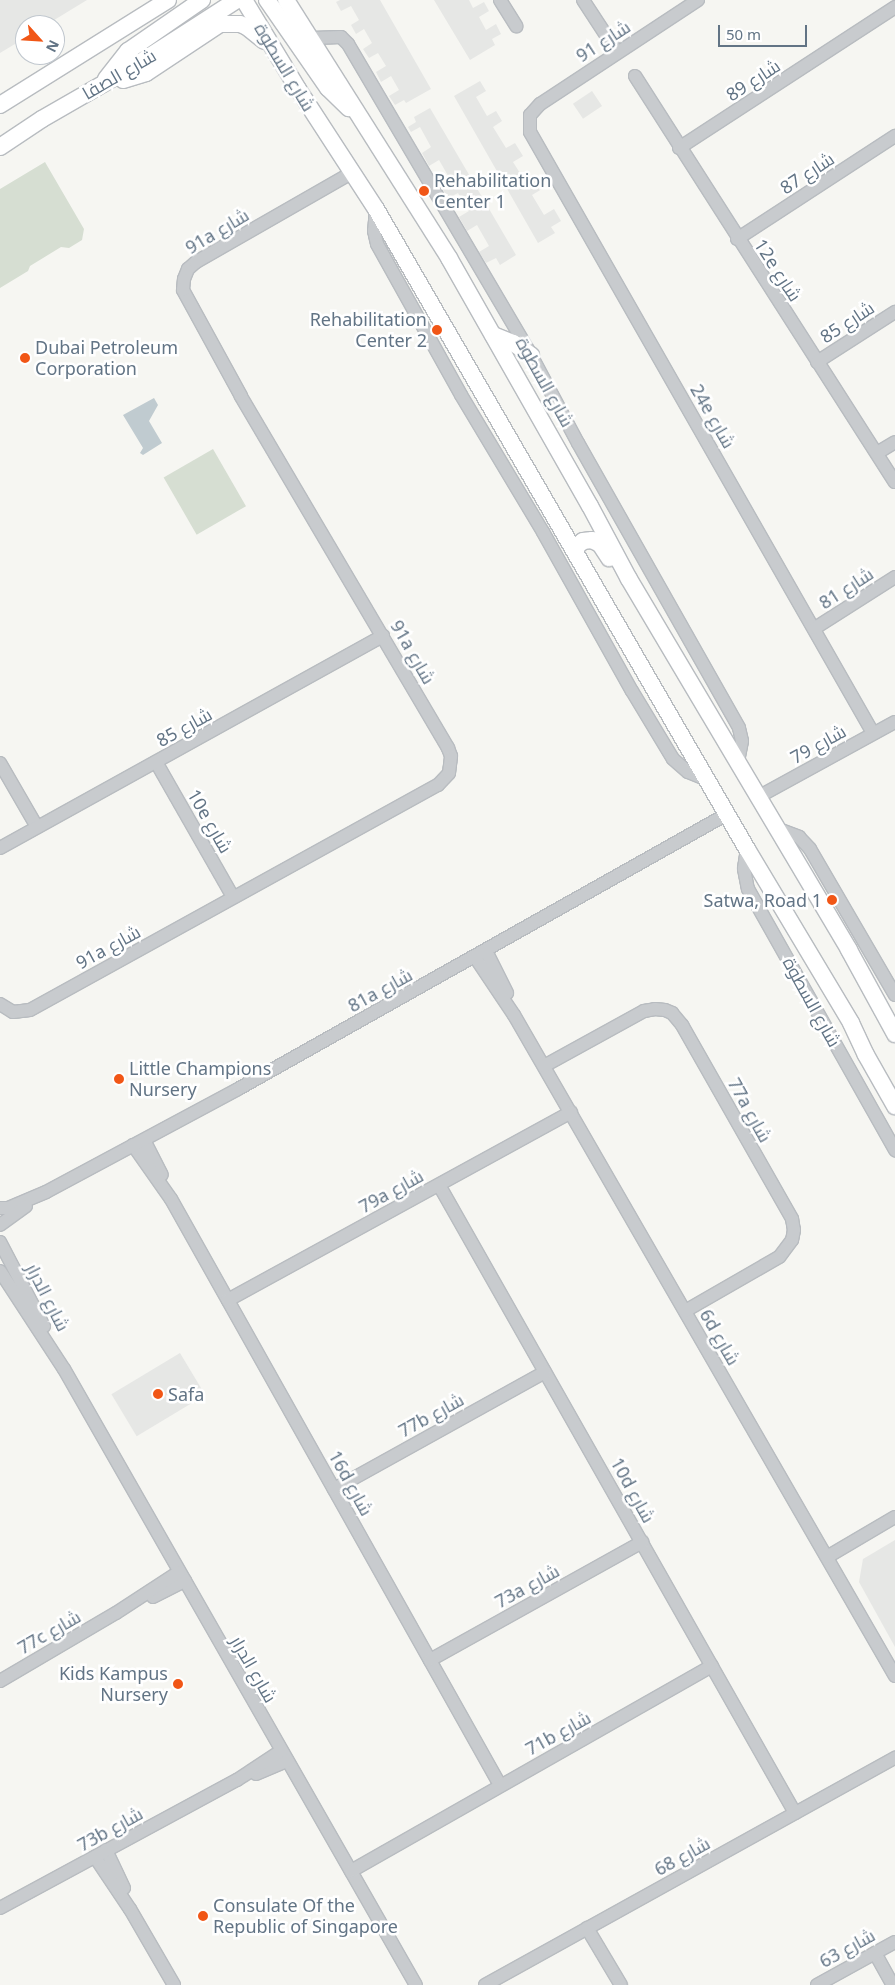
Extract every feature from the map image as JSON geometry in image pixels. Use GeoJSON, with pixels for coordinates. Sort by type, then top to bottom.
{"type":"FeatureCollection","features":[{"type":"Feature","properties":{"kind":"main road","name":"شارع الصفا"},"geometry":{"type":"LineString","coordinates":[[0,105],[155,6],[168,0]]}},
{"type":"Feature","properties":{"kind":"main road"},"geometry":{"type":"LineString","coordinates":[[103,82],[128,51],[202,0]]}},
{"type":"Feature","properties":{"kind":"main road","name":"شارع الصفا"},"geometry":{"type":"LineString","coordinates":[[0,147],[103,82],[136,65],[237,0]]}},
{"type":"Feature","properties":{"kind":"main road","name":"شارع السطوة"},"geometry":{"type":"LineString","coordinates":[[286,0],[312,38],[449,258],[629,579],[849,950],[895,1034]]}},
{"type":"Feature","properties":{"kind":"main road"},"geometry":{"type":"LineString","coordinates":[[299,0],[304,21],[312,38]]}},
{"type":"Feature","properties":{"kind":"main road"},"geometry":{"type":"LineString","coordinates":[[248,7],[253,7],[258,2],[268,2],[328,88],[346,106],[357,113]]}},
{"type":"Feature","properties":{"kind":"main road","name":"شارع السطوة"},"geometry":{"type":"LineString","coordinates":[[248,7],[272,48],[376,209],[747,849],[851,1023],[866,1055],[895,1106]]}},
{"type":"Feature","properties":{"kind":"main road"},"geometry":{"type":"LineString","coordinates":[[103,82],[132,78],[146,73],[220,24],[229,23],[247,27],[272,48]]}},
{"type":"Feature","properties":{"kind":"main road"},"geometry":{"type":"LineString","coordinates":[[493,335],[513,343],[531,355]]}},
{"type":"Feature","properties":{"kind":"main road"},"geometry":{"type":"LineString","coordinates":[[574,549],[587,540],[596,542],[614,567],[629,579]]}},
{"type":"Feature","properties":{"kind":"main road"},"geometry":{"type":"LineString","coordinates":[[851,1023],[866,1039],[889,1077],[895,1083]]}},
{"type":"Feature","properties":{"kind":"street"},"geometry":{"type":"LineString","coordinates":[[500,0],[516,26]]}},
{"type":"Feature","properties":{"kind":"street"},"geometry":{"type":"LineString","coordinates":[[583,0],[617,52]]}},
{"type":"Feature","properties":{"kind":"street","name":"شارع 91"},"geometry":{"type":"LineString","coordinates":[[530,115],[540,104],[698,0]]}},
{"type":"Feature","properties":{"kind":"street","name":"شارع 89"},"geometry":{"type":"LineString","coordinates":[[680,148],[895,7]]}},
{"type":"Feature","properties":{"kind":"street","name":"شارع السطوة"},"geometry":{"type":"LineString","coordinates":[[312,38],[341,37],[348,44],[531,355],[578,443],[739,728],[742,741],[738,761]]}},
{"type":"Feature","properties":{"kind":"street","name":"12e شارع"},"geometry":{"type":"LineString","coordinates":[[635,76],[737,239],[895,482]]}},
{"type":"Feature","properties":{"kind":"street","name":"24e شارع"},"geometry":{"type":"LineString","coordinates":[[530,115],[530,132],[533,140],[815,628],[873,733]]}},
{"type":"Feature","properties":{"kind":"street","name":"شارع 87"},"geometry":{"type":"LineString","coordinates":[[737,239],[895,136]]}},
{"type":"Feature","properties":{"kind":"street","name":"91a شارع"},"geometry":{"type":"LineString","coordinates":[[0,1004],[13,1012],[30,1010],[438,785],[449,773],[451,756],[448,748],[241,396],[183,290],[186,274],[196,262],[353,172]]}},
{"type":"Feature","properties":{"kind":"street"},"geometry":{"type":"LineString","coordinates":[[376,209],[374,231],[377,244],[461,395],[543,532],[632,691],[673,759],[683,768],[708,780]]}},
{"type":"Feature","properties":{"kind":"street","name":"شارع 85"},"geometry":{"type":"LineString","coordinates":[[817,362],[895,312]]}},
{"type":"Feature","properties":{"kind":"street"},"geometry":{"type":"LineString","coordinates":[[877,454],[895,442]]}},
{"type":"Feature","properties":{"kind":"street","name":"شارع 81"},"geometry":{"type":"LineString","coordinates":[[815,628],[895,577]]}},
{"type":"Feature","properties":{"kind":"street","name":"شارع 85"},"geometry":{"type":"LineString","coordinates":[[0,848],[383,636]]}},
{"type":"Feature","properties":{"kind":"street","name":"شارع 79"},"geometry":{"type":"LineString","coordinates":[[758,796],[895,722]]}},
{"type":"Feature","properties":{"kind":"street","name":"10e شارع"},"geometry":{"type":"LineString","coordinates":[[156,762],[234,897]]}},
{"type":"Feature","properties":{"kind":"street"},"geometry":{"type":"LineString","coordinates":[[0,763],[37,827]]}},
{"type":"Feature","properties":{"kind":"street","name":"81a شارع"},"geometry":{"type":"LineString","coordinates":[[0,1208],[8,1208],[46,1192],[481,954],[727,814]]}},
{"type":"Feature","properties":{"kind":"street"},"geometry":{"type":"LineString","coordinates":[[776,828],[794,834],[807,844],[895,995]]}},
{"type":"Feature","properties":{"kind":"street","name":"شارع السطوة"},"geometry":{"type":"LineString","coordinates":[[747,849],[744,869],[748,888],[895,1150]]}},
{"type":"Feature","properties":{"kind":"street","name":"6d شارع"},"geometry":{"type":"LineString","coordinates":[[481,954],[508,995],[514,1015],[895,1676]]}},
{"type":"Feature","properties":{"kind":"street","name":"77a شارع"},"geometry":{"type":"LineString","coordinates":[[544,1066],[644,1012],[655,1009],[665,1010],[672,1013],[682,1025],[792,1219],[794,1230],[792,1240],[779,1258],[685,1310]]}},
{"type":"Feature","properties":{"kind":"street","name":"79a شارع"},"geometry":{"type":"LineString","coordinates":[[228,1300],[570,1112]]}},
{"type":"Feature","properties":{"kind":"street","name":"16d شارع"},"geometry":{"type":"LineString","coordinates":[[138,1142],[164,1180],[171,1199],[500,1785]]}},
{"type":"Feature","properties":{"kind":"street","name":"10d شارع"},"geometry":{"type":"LineString","coordinates":[[439,1185],[795,1813]]}},
{"type":"Feature","properties":{"kind":"street","name":"81a شارع"},"geometry":{"type":"LineString","coordinates":[[0,1225],[46,1192]]}},
{"type":"Feature","properties":{"kind":"street","name":"شارع الدرار"},"geometry":{"type":"LineString","coordinates":[[0,1242],[64,1369],[416,1985]]}},
{"type":"Feature","properties":{"kind":"street","name":"شارع الدرار"},"geometry":{"type":"LineString","coordinates":[[0,1271],[64,1369]]}},
{"type":"Feature","properties":{"kind":"street","name":"77b شارع"},"geometry":{"type":"LineString","coordinates":[[334,1489],[545,1372]]}},
{"type":"Feature","properties":{"kind":"street"},"geometry":{"type":"LineString","coordinates":[[827,1557],[895,1517]]}},
{"type":"Feature","properties":{"kind":"street","name":"73a شارع"},"geometry":{"type":"LineString","coordinates":[[430,1660],[642,1542]]}},
{"type":"Feature","properties":{"kind":"street","name":"77c شارع"},"geometry":{"type":"LineString","coordinates":[[1,1678],[182,1576]]}},
{"type":"Feature","properties":{"kind":"street","name":"71b شارع"},"geometry":{"type":"LineString","coordinates":[[349,1868],[402,1835],[421,1830],[712,1666]]}},
{"type":"Feature","properties":{"kind":"street","name":"73b شارع"},"geometry":{"type":"LineString","coordinates":[[0,1908],[284,1756]]}},
{"type":"Feature","properties":{"kind":"street","name":"شارع 68"},"geometry":{"type":"LineString","coordinates":[[484,1985],[895,1758]]}},
{"type":"Feature","properties":{"kind":"street"},"geometry":{"type":"LineString","coordinates":[[101,1854],[125,1890],[130,1909],[174,1985]]}},
{"type":"Feature","properties":{"kind":"street"},"geometry":{"type":"LineString","coordinates":[[587,1928],[621,1985]]}},
{"type":"Feature","properties":{"kind":"street","name":"شارع 63"},"geometry":{"type":"LineString","coordinates":[[816,1985],[895,1942]]}},
{"type":"Feature","properties":{"kind":"street"},"geometry":{"type":"LineString","coordinates":[[875,1953],[893,1985]]}},
{"type":"Feature","properties":{"kind":"shaded area"},"geometry":{"type":"Polygon","coordinates":[[[0,0],[87,0],[62,15],[15,15],[15,44],[0,53],[0,0]]]}},
{"type":"Feature","properties":{"kind":"shaded area"},"geometry":{"type":"Polygon","coordinates":[[[340,0],[380,0],[431,89],[406,103],[404,100],[395,105],[389,96],[399,90],[391,76],[381,82],[376,72],[386,66],[378,53],[369,58],[363,49],[372,43],[364,29],[356,34],[351,25],[359,20],[351,6],[341,11],[336,2],[340,0]]]}},
{"type":"Feature","properties":{"kind":"shaded area"},"geometry":{"type":"Polygon","coordinates":[[[434,0],[469,0],[473,8],[484,2],[489,11],[479,17],[486,30],[496,24],[501,34],[492,39],[495,45],[470,60],[434,0]]]}},
{"type":"Feature","properties":{"kind":"shaded area"},"geometry":{"type":"Polygon","coordinates":[[[480,81],[486,91],[476,97],[487,116],[496,111],[502,121],[493,127],[506,148],[515,143],[523,156],[513,162],[525,181],[535,176],[542,189],[532,195],[544,215],[554,209],[561,221],[551,227],[555,233],[538,243],[454,96],[480,81]]]}},
{"type":"Feature","properties":{"kind":"shaded area"},"geometry":{"type":"Polygon","coordinates":[[[592,91],[602,106],[583,119],[573,104],[592,91]]]}},
{"type":"Feature","properties":{"kind":"shaded area"},"geometry":{"type":"Polygon","coordinates":[[[430,108],[516,255],[500,265],[496,258],[486,263],[479,252],[489,246],[477,225],[467,231],[459,217],[469,211],[458,193],[448,198],[440,185],[450,179],[439,160],[429,166],[422,153],[431,147],[420,127],[411,132],[408,127],[416,122],[414,117],[430,108]]]}},
{"type":"Feature","properties":{"kind":"shaded area"},"geometry":{"type":"Polygon","coordinates":[[[45,162],[84,229],[82,240],[69,248],[61,247],[30,266],[28,271],[0,288],[0,189],[45,162]]]}},
{"type":"Feature","properties":{"kind":"shaded area"},"geometry":{"type":"Polygon","coordinates":[[[154,398],[158,405],[149,421],[162,443],[143,455],[140,453],[143,448],[123,415],[154,398]]]}},
{"type":"Feature","properties":{"kind":"shaded area"},"geometry":{"type":"Polygon","coordinates":[[[213,449],[246,506],[197,535],[164,478],[213,449]]]}},
{"type":"Feature","properties":{"kind":"shaded area","name":"Safa"},"geometry":{"type":"Polygon","coordinates":[[[180,1353],[205,1395],[137,1436],[111,1394],[180,1353]]]}},
{"type":"Feature","properties":{"kind":"shaded area"},"geometry":{"type":"Polygon","coordinates":[[[895,1540],[895,1647],[859,1582],[863,1559],[895,1540]]]}},
{"type":"Feature","properties":{"kind":"place","name":"Rehabilitation Center 1"},"geometry":{"type":"Point","coordinates":[424,191]}},
{"type":"Feature","properties":{"kind":"place","name":"Rehabilitation Center 2"},"geometry":{"type":"Point","coordinates":[437,330]}},
{"type":"Feature","properties":{"kind":"place","name":"Dubai Petroleum Corporation"},"geometry":{"type":"Point","coordinates":[25,358]}},
{"type":"Feature","properties":{"kind":"place","name":"Satwa, Road 1"},"geometry":{"type":"Point","coordinates":[832,900]}},
{"type":"Feature","properties":{"kind":"place","name":"Little Champions Nursery"},"geometry":{"type":"Point","coordinates":[119,1079]}},
{"type":"Feature","properties":{"kind":"place","name":"Safa"},"geometry":{"type":"Point","coordinates":[158,1394]}},
{"type":"Feature","properties":{"kind":"place","name":"Kids Kampus Nursery"},"geometry":{"type":"Point","coordinates":[178,1684]}},
{"type":"Feature","properties":{"kind":"place","name":"Consulate Of the Republic of Singapore"},"geometry":{"type":"Point","coordinates":[203,1916]}}]}
